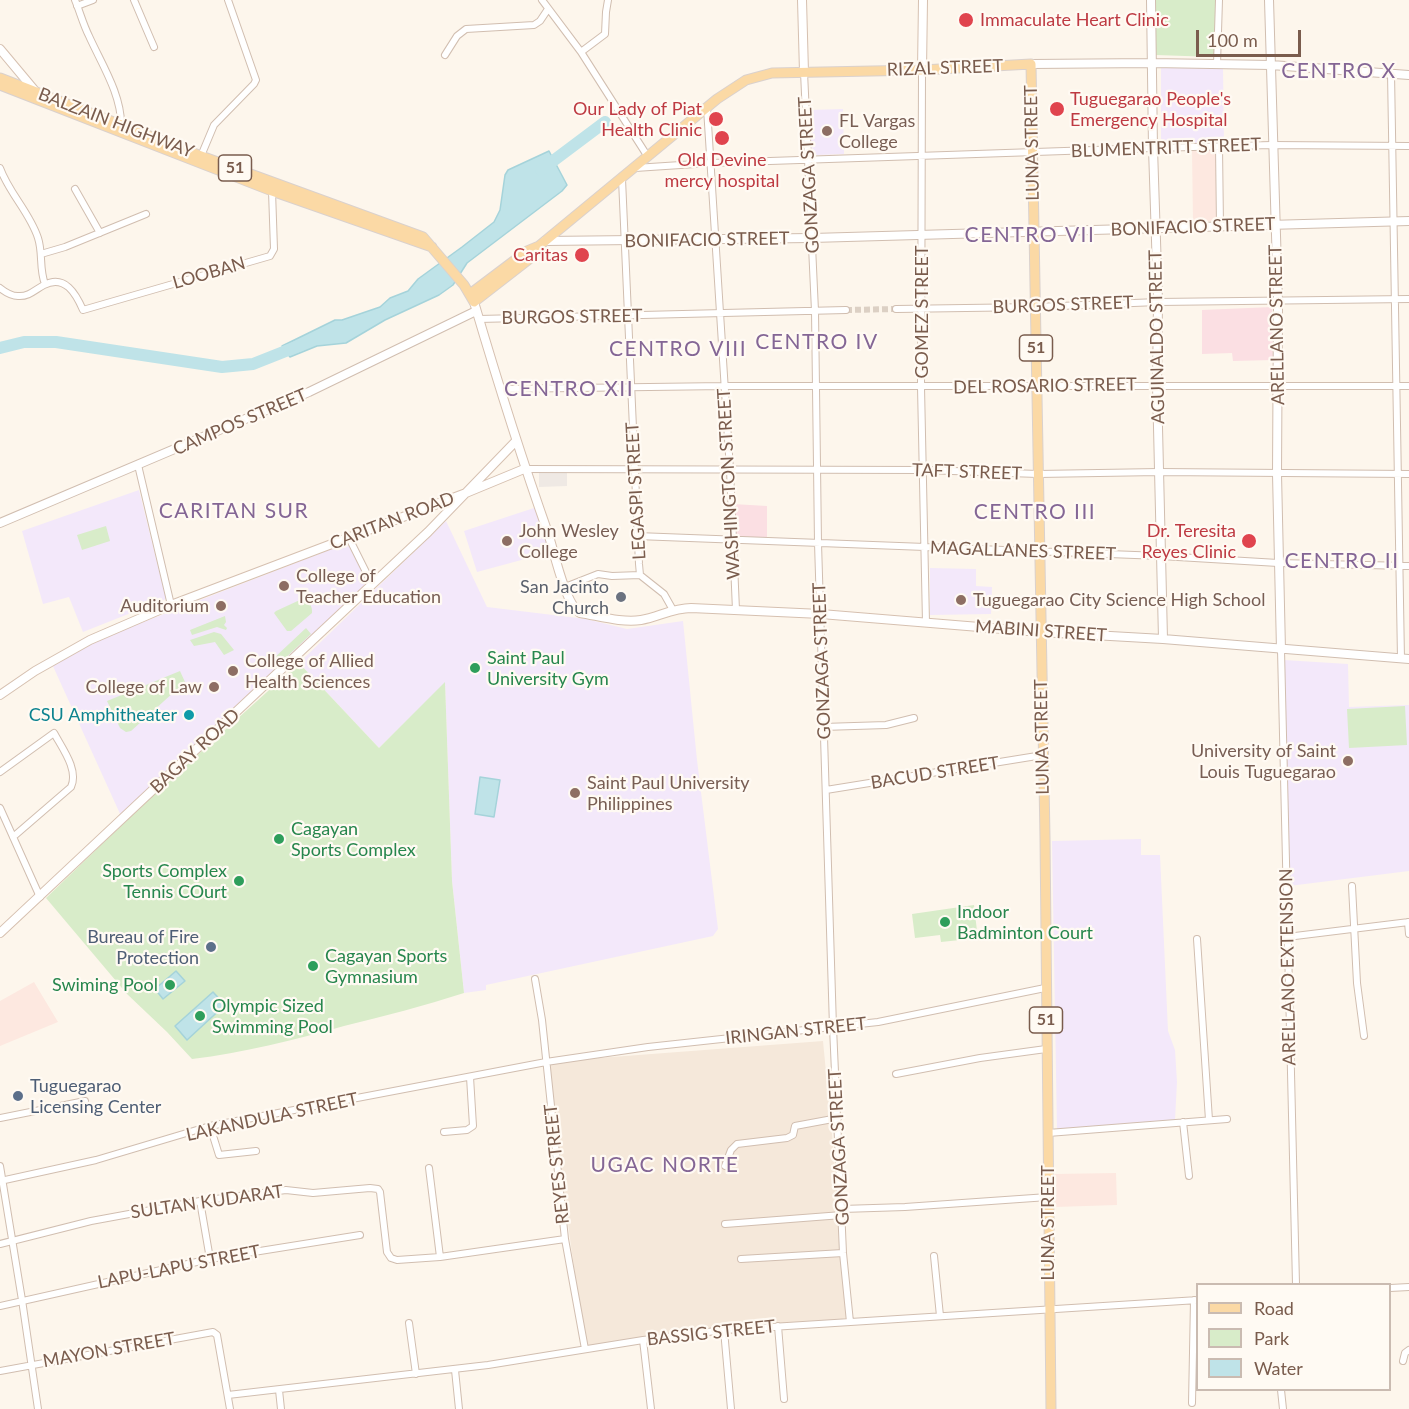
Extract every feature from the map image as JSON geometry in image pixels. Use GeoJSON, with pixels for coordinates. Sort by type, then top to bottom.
{"type":"FeatureCollection","features":[{"type":"Feature","properties":{"kind":"main road","name":"GONZAGA STREET"},"geometry":{"type":"LineString","coordinates":[[802,0],[804,72]]}},
{"type":"Feature","properties":{"kind":"main road","name":"GOMEZ STREET"},"geometry":{"type":"LineString","coordinates":[[922,70],[923,0]]}},
{"type":"Feature","properties":{"kind":"main road"},"geometry":{"type":"LineString","coordinates":[[0,49],[35,95]]}},
{"type":"Feature","properties":{"kind":"main road","name":"RIZAL STREET"},"geometry":{"type":"LineString","coordinates":[[475,306],[532,257],[542,243],[707,108],[739,84],[753,77],[772,73],[922,70],[1031,64]]}},
{"type":"Feature","properties":{"kind":"main road","name":"LUNA STREET"},"geometry":{"type":"LineString","coordinates":[[1031,64],[1051,1409]]}},
{"type":"Feature","properties":{"kind":"main road","name":"BALZAIN HIGHWAY"},"geometry":{"type":"LineString","coordinates":[[0,78],[35,95],[272,191],[434,249]]}},
{"type":"Feature","properties":{"kind":"main road","name":"BALZAIN HIGHWAY"},"geometry":{"type":"LineString","coordinates":[[0,85],[35,95],[423,237],[464,285],[475,306]]}},
{"type":"Feature","properties":{"kind":"main road"},"geometry":{"type":"LineString","coordinates":[[475,306],[524,469],[565,586]]}},
{"type":"Feature","properties":{"kind":"main road","name":"BAGAY ROAD"},"geometry":{"type":"LineString","coordinates":[[0,933],[428,532],[516,441]]}},
{"type":"Feature","properties":{"kind":"main road","name":"CARITAN ROAD"},"geometry":{"type":"LineString","coordinates":[[0,695],[35,671],[90,639],[171,605],[524,469]]}},
{"type":"Feature","properties":{"kind":"main road","name":"MABINI STREET"},"geometry":{"type":"LineString","coordinates":[[565,586],[575,610],[580,613],[633,620],[643,620],[684,608],[821,614],[1040,632]]}},
{"type":"Feature","properties":{"kind":"street"},"geometry":{"type":"LineString","coordinates":[[93,0],[76,3],[111,86],[120,114],[121,126]]}},
{"type":"Feature","properties":{"kind":"street"},"geometry":{"type":"LineString","coordinates":[[134,0],[154,47]]}},
{"type":"Feature","properties":{"kind":"street"},"geometry":{"type":"LineString","coordinates":[[201,156],[214,125],[255,84],[256,80],[228,0]]}},
{"type":"Feature","properties":{"kind":"street"},"geometry":{"type":"LineString","coordinates":[[542,0],[581,52],[648,157]]}},
{"type":"Feature","properties":{"kind":"street"},"geometry":{"type":"LineString","coordinates":[[581,52],[605,34],[608,0]]}},
{"type":"Feature","properties":{"kind":"street","name":"AGUINALDO STREET"},"geometry":{"type":"LineString","coordinates":[[1151,0],[1163,639]]}},
{"type":"Feature","properties":{"kind":"street"},"geometry":{"type":"LineString","coordinates":[[1217,64],[1220,0]]}},
{"type":"Feature","properties":{"kind":"street","name":"ARELLANO STREET"},"geometry":{"type":"LineString","coordinates":[[1269,0],[1278,302],[1277,474],[1281,650]]}},
{"type":"Feature","properties":{"kind":"street"},"geometry":{"type":"LineString","coordinates":[[445,55],[457,36],[466,29],[534,25],[549,9]]}},
{"type":"Feature","properties":{"kind":"street","name":"RIZAL STREET"},"geometry":{"type":"LineString","coordinates":[[1031,64],[1271,65],[1409,75]]}},
{"type":"Feature","properties":{"kind":"street","name":"GOMEZ STREET"},"geometry":{"type":"LineString","coordinates":[[922,70],[921,387],[926,623]]}},
{"type":"Feature","properties":{"kind":"street","name":"GONZAGA STREET"},"geometry":{"type":"LineString","coordinates":[[804,72],[815,310],[818,543],[833,1027],[843,1253],[850,1322]]}},
{"type":"Feature","properties":{"kind":"street"},"geometry":{"type":"LineString","coordinates":[[1392,74],[1399,566],[1405,659]]}},
{"type":"Feature","properties":{"kind":"street","name":"WASHINGTON STREET"},"geometry":{"type":"LineString","coordinates":[[707,108],[730,470],[736,610]]}},
{"type":"Feature","properties":{"kind":"street","name":"BLUMENTRITT STREET"},"geometry":{"type":"LineString","coordinates":[[635,168],[808,159],[1153,148],[1272,145],[1409,146]]}},
{"type":"Feature","properties":{"kind":"street"},"geometry":{"type":"LineString","coordinates":[[1219,147],[1220,226]]}},
{"type":"Feature","properties":{"kind":"street"},"geometry":{"type":"LineString","coordinates":[[0,168],[8,187],[34,228],[41,254],[45,284],[22,296],[7,293],[0,288]]}},
{"type":"Feature","properties":{"kind":"street","name":"LEGASPI STREET"},"geometry":{"type":"LineString","coordinates":[[622,179],[640,575],[664,594],[673,610]]}},
{"type":"Feature","properties":{"kind":"street"},"geometry":{"type":"LineString","coordinates":[[0,192],[8,187]]}},
{"type":"Feature","properties":{"kind":"street"},"geometry":{"type":"LineString","coordinates":[[75,189],[100,233]]}},
{"type":"Feature","properties":{"kind":"street","name":"LOOBAN"},"geometry":{"type":"LineString","coordinates":[[45,284],[52,282],[66,284],[78,299],[83,310],[272,255],[274,249],[272,191]]}},
{"type":"Feature","properties":{"kind":"street"},"geometry":{"type":"LineString","coordinates":[[41,254],[146,214]]}},
{"type":"Feature","properties":{"kind":"street","name":"BONIFACIO STREET"},"geometry":{"type":"LineString","coordinates":[[542,243],[1034,233],[1409,221]]}},
{"type":"Feature","properties":{"kind":"street","name":"BURGOS STREET"},"geometry":{"type":"LineString","coordinates":[[896,309],[1035,308],[1158,302],[1409,299]]}},
{"type":"Feature","properties":{"kind":"street","name":"BURGOS STREET"},"geometry":{"type":"LineString","coordinates":[[475,306],[628,317],[846,310]]}},
{"type":"Feature","properties":{"kind":"street","name":"CAMPOS STREET"},"geometry":{"type":"LineString","coordinates":[[0,523],[309,392],[475,306]]}},
{"type":"Feature","properties":{"kind":"street","name":"DEL ROSARIO STREET"},"geometry":{"type":"LineString","coordinates":[[501,389],[723,386],[1409,386]]}},
{"type":"Feature","properties":{"kind":"street"},"geometry":{"type":"LineString","coordinates":[[138,465],[171,605]]}},
{"type":"Feature","properties":{"kind":"street","name":"TAFT STREET"},"geometry":{"type":"LineString","coordinates":[[524,469],[924,470],[1038,474],[1160,472],[1409,474]]}},
{"type":"Feature","properties":{"kind":"street","name":"MAGALLANES STREET"},"geometry":{"type":"LineString","coordinates":[[637,536],[1161,556],[1278,563],[1409,566]]}},
{"type":"Feature","properties":{"kind":"street"},"geometry":{"type":"LineString","coordinates":[[349,538],[372,584]]}},
{"type":"Feature","properties":{"kind":"street"},"geometry":{"type":"LineString","coordinates":[[565,586],[598,574],[640,575]]}},
{"type":"Feature","properties":{"kind":"street","name":"MABINI STREET"},"geometry":{"type":"LineString","coordinates":[[1040,632],[1163,639],[1405,659]]}},
{"type":"Feature","properties":{"kind":"street","name":"ARELLANO EXTENSION"},"geometry":{"type":"LineString","coordinates":[[1281,650],[1296,1283]]}},
{"type":"Feature","properties":{"kind":"street"},"geometry":{"type":"LineString","coordinates":[[824,727],[886,725],[914,718]]}},
{"type":"Feature","properties":{"kind":"street"},"geometry":{"type":"LineString","coordinates":[[0,772],[54,733],[73,772],[71,788],[13,837]]}},
{"type":"Feature","properties":{"kind":"street","name":"BACUD STREET"},"geometry":{"type":"LineString","coordinates":[[826,790],[1043,755]]}},
{"type":"Feature","properties":{"kind":"street"},"geometry":{"type":"LineString","coordinates":[[0,808],[40,897]]}},
{"type":"Feature","properties":{"kind":"street"},"geometry":{"type":"LineString","coordinates":[[1352,886],[1357,983],[1364,1036]]}},
{"type":"Feature","properties":{"kind":"street"},"geometry":{"type":"LineString","coordinates":[[1287,937],[1408,922],[1409,934]]}},
{"type":"Feature","properties":{"kind":"street"},"geometry":{"type":"LineString","coordinates":[[1197,939],[1209,1120]]}},
{"type":"Feature","properties":{"kind":"street","name":"REYES STREET"},"geometry":{"type":"LineString","coordinates":[[535,979],[566,1239],[585,1349]]}},
{"type":"Feature","properties":{"kind":"street","name":"IRINGAN STREET"},"geometry":{"type":"LineString","coordinates":[[546,1062],[648,1047],[878,1022],[1045,988]]}},
{"type":"Feature","properties":{"kind":"street"},"geometry":{"type":"LineString","coordinates":[[896,1074],[969,1060],[1046,1049]]}},
{"type":"Feature","properties":{"kind":"street","name":"LAKANDULA STREET"},"geometry":{"type":"LineString","coordinates":[[1,1181],[96,1160],[210,1126],[546,1062]]}},
{"type":"Feature","properties":{"kind":"street"},"geometry":{"type":"LineString","coordinates":[[444,1132],[467,1130],[473,1126],[470,1077]]}},
{"type":"Feature","properties":{"kind":"street"},"geometry":{"type":"LineString","coordinates":[[0,1118],[85,1101]]}},
{"type":"Feature","properties":{"kind":"street"},"geometry":{"type":"LineString","coordinates":[[725,1166],[731,1150],[737,1144],[787,1138],[793,1135],[795,1126],[838,1118]]}},
{"type":"Feature","properties":{"kind":"street"},"geometry":{"type":"LineString","coordinates":[[1048,1133],[1227,1119]]}},
{"type":"Feature","properties":{"kind":"street"},"geometry":{"type":"LineString","coordinates":[[1183,1122],[1189,1176]]}},
{"type":"Feature","properties":{"kind":"street"},"geometry":{"type":"LineString","coordinates":[[210,1126],[219,1155],[256,1151]]}},
{"type":"Feature","properties":{"kind":"street"},"geometry":{"type":"LineString","coordinates":[[0,1166],[38,1409]]}},
{"type":"Feature","properties":{"kind":"street"},"geometry":{"type":"LineString","coordinates":[[429,1168],[440,1257]]}},
{"type":"Feature","properties":{"kind":"street","name":"SULTAN KUDARAT"},"geometry":{"type":"LineString","coordinates":[[0,1244],[91,1221],[200,1201],[286,1190],[313,1193],[375,1188],[380,1192],[385,1243],[391,1258],[409,1260],[440,1257],[566,1239]]}},
{"type":"Feature","properties":{"kind":"street"},"geometry":{"type":"LineString","coordinates":[[725,1224],[842,1212],[1048,1197]]}},
{"type":"Feature","properties":{"kind":"street"},"geometry":{"type":"LineString","coordinates":[[200,1201],[210,1259]]}},
{"type":"Feature","properties":{"kind":"street","name":"LAPU-LAPU STREET"},"geometry":{"type":"LineString","coordinates":[[0,1306],[210,1259],[360,1235]]}},
{"type":"Feature","properties":{"kind":"street"},"geometry":{"type":"LineString","coordinates":[[741,1259],[843,1253]]}},
{"type":"Feature","properties":{"kind":"street"},"geometry":{"type":"LineString","coordinates":[[934,1256],[940,1316]]}},
{"type":"Feature","properties":{"kind":"street"},"geometry":{"type":"LineString","coordinates":[[1391,1288],[1409,1287]]}},
{"type":"Feature","properties":{"kind":"street"},"geometry":{"type":"LineString","coordinates":[[1192,1403],[1196,1300]]}},
{"type":"Feature","properties":{"kind":"street","name":"BASSIG STREET"},"geometry":{"type":"LineString","coordinates":[[228,1395],[455,1370],[643,1340],[724,1330],[1196,1300]]}},
{"type":"Feature","properties":{"kind":"street"},"geometry":{"type":"LineString","coordinates":[[410,1323],[416,1374]]}},
{"type":"Feature","properties":{"kind":"street"},"geometry":{"type":"LineString","coordinates":[[778,1326],[784,1399]]}},
{"type":"Feature","properties":{"kind":"street"},"geometry":{"type":"LineString","coordinates":[[724,1330],[731,1409]]}},
{"type":"Feature","properties":{"kind":"street","name":"MAYON STREET"},"geometry":{"type":"LineString","coordinates":[[0,1371],[210,1331],[217,1335],[228,1395]]}},
{"type":"Feature","properties":{"kind":"street"},"geometry":{"type":"LineString","coordinates":[[643,1340],[651,1409]]}},
{"type":"Feature","properties":{"kind":"street"},"geometry":{"type":"LineString","coordinates":[[1403,1361],[1405,1353],[1409,1350]]}},
{"type":"Feature","properties":{"kind":"street"},"geometry":{"type":"LineString","coordinates":[[455,1370],[459,1409]]}},
{"type":"Feature","properties":{"kind":"street"},"geometry":{"type":"LineString","coordinates":[[279,1390],[281,1409]]}},
{"type":"Feature","properties":{"kind":"street"},"geometry":{"type":"LineString","coordinates":[[1281,1391],[1283,1409]]}},
{"type":"Feature","properties":{"kind":"street"},"geometry":{"type":"LineString","coordinates":[[228,1395],[230,1409]]}},
{"type":"Feature","properties":{"kind":"shaded area"},"geometry":{"type":"Polygon","coordinates":[[[1161,68],[1223,68],[1224,144],[1161,144],[1161,68]]]}},
{"type":"Feature","properties":{"kind":"shaded area","name":"FL Vargas College"},"geometry":{"type":"Polygon","coordinates":[[[843,109],[844,154],[817,155],[811,151],[809,110],[843,109]]]}},
{"type":"Feature","properties":{"kind":"shaded area"},"geometry":{"type":"Polygon","coordinates":[[[1218,150],[1219,221],[1193,221],[1192,151],[1218,150]]]}},
{"type":"Feature","properties":{"kind":"shaded area"},"geometry":{"type":"Polygon","coordinates":[[[1272,307],[1273,360],[1233,361],[1232,353],[1202,354],[1202,310],[1272,307]]]}},
{"type":"Feature","properties":{"kind":"shaded area"},"geometry":{"type":"Polygon","coordinates":[[[567,472],[567,486],[539,487],[539,473],[567,472]]]}},
{"type":"Feature","properties":{"kind":"shaded area"},"geometry":{"type":"Polygon","coordinates":[[[139,490],[166,599],[83,632],[69,597],[43,604],[22,531],[139,490]]]}},
{"type":"Feature","properties":{"kind":"shaded area"},"geometry":{"type":"Polygon","coordinates":[[[733,504],[767,506],[767,538],[736,538],[733,504]]]}},
{"type":"Feature","properties":{"kind":"shaded area","name":"John Wesley College"},"geometry":{"type":"Polygon","coordinates":[[[537,507],[551,552],[477,572],[464,531],[537,507]]]}},
{"type":"Feature","properties":{"kind":"shaded area","name":"Saint Paul University Philippines"},"geometry":{"type":"Polygon","coordinates":[[[446,521],[487,607],[586,619],[627,629],[683,621],[718,929],[713,936],[486,985],[486,990],[464,993],[452,881],[445,683],[379,748],[299,663],[446,521]]]}},
{"type":"Feature","properties":{"kind":"shaded area"},"geometry":{"type":"Polygon","coordinates":[[[347,543],[368,583],[121,816],[52,664],[92,642],[347,543]]]}},
{"type":"Feature","properties":{"kind":"shaded area","name":"Tuguegarao City Science High School"},"geometry":{"type":"Polygon","coordinates":[[[930,568],[976,569],[976,586],[992,587],[991,614],[930,615],[930,568]]]}},
{"type":"Feature","properties":{"kind":"shaded area","name":"University of Saint Louis Tuguegarao"},"geometry":{"type":"Polygon","coordinates":[[[1284,660],[1348,664],[1349,707],[1409,705],[1409,871],[1289,886],[1284,660]]]}},
{"type":"Feature","properties":{"kind":"shaded area"},"geometry":{"type":"Polygon","coordinates":[[[1141,839],[1141,855],[1160,855],[1168,1031],[1175,1050],[1177,1082],[1175,1120],[1057,1131],[1052,841],[1141,839]]]}},
{"type":"Feature","properties":{"kind":"shaded area"},"geometry":{"type":"Polygon","coordinates":[[[34,982],[58,1022],[0,1046],[0,1001],[34,982]]]}},
{"type":"Feature","properties":{"kind":"shaded area"},"geometry":{"type":"Polygon","coordinates":[[[823,1041],[850,1322],[585,1349],[546,1062],[823,1041]]]}},
{"type":"Feature","properties":{"kind":"shaded area"},"geometry":{"type":"Polygon","coordinates":[[[1116,1173],[1117,1205],[1055,1207],[1054,1174],[1116,1173]]]}},
{"type":"Feature","properties":{"kind":"green space"},"geometry":{"type":"Polygon","coordinates":[[[1155,0],[1216,0],[1214,57],[1156,55],[1155,0]]]}},
{"type":"Feature","properties":{"kind":"green space"},"geometry":{"type":"Polygon","coordinates":[[[106,526],[110,541],[82,550],[77,535],[106,526]]]}},
{"type":"Feature","properties":{"kind":"green space"},"geometry":{"type":"Polygon","coordinates":[[[302,599],[310,604],[312,613],[291,631],[287,631],[274,613],[302,599]]]}},
{"type":"Feature","properties":{"kind":"green space"},"geometry":{"type":"Polygon","coordinates":[[[225,616],[226,630],[217,627],[192,635],[190,630],[225,616]]]}},
{"type":"Feature","properties":{"kind":"green space"},"geometry":{"type":"Polygon","coordinates":[[[306,628],[311,634],[278,665],[273,659],[306,628]]]}},
{"type":"Feature","properties":{"kind":"green space"},"geometry":{"type":"Polygon","coordinates":[[[214,632],[221,634],[234,650],[224,655],[215,642],[194,646],[190,640],[214,632]]]}},
{"type":"Feature","properties":{"kind":"green space","name":"Cagayan Sports Complex"},"geometry":{"type":"Polygon","coordinates":[[[299,663],[379,748],[445,682],[452,881],[464,993],[287,1041],[192,1059],[127,994],[46,898],[152,796],[299,663]]]}},
{"type":"Feature","properties":{"kind":"green space"},"geometry":{"type":"Polygon","coordinates":[[[180,671],[185,682],[131,731],[126,732],[120,728],[107,701],[180,671]]]}},
{"type":"Feature","properties":{"kind":"green space"},"geometry":{"type":"Polygon","coordinates":[[[1405,706],[1407,745],[1349,748],[1347,709],[1405,706]]]}},
{"type":"Feature","properties":{"kind":"green space","name":"Indoor Badminton Court"},"geometry":{"type":"Polygon","coordinates":[[[974,905],[977,931],[965,933],[960,940],[941,942],[940,935],[915,938],[912,914],[974,905]]]}},
{"type":"Feature","properties":{"kind":"water"},"geometry":{"type":"Polygon","coordinates":[[[549,151],[567,185],[467,263],[453,285],[439,295],[385,320],[346,343],[317,346],[290,357],[282,346],[335,320],[342,320],[380,307],[390,298],[408,291],[418,279],[494,222],[500,210],[505,175],[508,170],[549,151]]]}},
{"type":"Feature","properties":{"kind":"water"},"geometry":{"type":"Polygon","coordinates":[[[480,777],[500,780],[494,817],[475,814],[480,777]]]}},
{"type":"Feature","properties":{"kind":"water","name":"Swiming Pool"},"geometry":{"type":"Polygon","coordinates":[[[176,971],[185,981],[163,999],[155,989],[176,971]]]}},
{"type":"Feature","properties":{"kind":"water","name":"Olympic Sized Swimming Pool"},"geometry":{"type":"Polygon","coordinates":[[[213,992],[225,1005],[187,1040],[175,1026],[213,992]]]}},
{"type":"Feature","properties":{"kind":"waterway"},"geometry":{"type":"LineString","coordinates":[[541,170],[605,122]]}},
{"type":"Feature","properties":{"kind":"waterway"},"geometry":{"type":"LineString","coordinates":[[0,348],[24,342],[56,342],[222,367],[253,364],[301,345]]}},
{"type":"Feature","properties":{"kind":"tunnel"},"geometry":{"type":"LineString","coordinates":[[846,310],[896,309]]}},
{"type":"Feature","properties":{"kind":"place","name":"Immaculate Heart Clinic"},"geometry":{"type":"Point","coordinates":[966,20]}},
{"type":"Feature","properties":{"kind":"place","name":"Tuguegarao People's Emergency Hospital"},"geometry":{"type":"Point","coordinates":[1057,109]}},
{"type":"Feature","properties":{"kind":"place","name":"Our Lady of Piat Health Clinic"},"geometry":{"type":"Point","coordinates":[716,119]}},
{"type":"Feature","properties":{"kind":"place","name":"FL Vargas College"},"geometry":{"type":"Point","coordinates":[827,131]}},
{"type":"Feature","properties":{"kind":"place","name":"Old Devine mercy hospital"},"geometry":{"type":"Point","coordinates":[722,138]}},
{"type":"Feature","properties":{"kind":"place","name":"Caritas"},"geometry":{"type":"Point","coordinates":[582,255]}},
{"type":"Feature","properties":{"kind":"place","name":"John Wesley College"},"geometry":{"type":"Point","coordinates":[507,541]}},
{"type":"Feature","properties":{"kind":"place","name":"Dr. Teresita Reyes Clinic"},"geometry":{"type":"Point","coordinates":[1249,541]}},
{"type":"Feature","properties":{"kind":"place","name":"College of Teacher Education"},"geometry":{"type":"Point","coordinates":[284,586]}},
{"type":"Feature","properties":{"kind":"place","name":"San Jacinto Church"},"geometry":{"type":"Point","coordinates":[621,597]}},
{"type":"Feature","properties":{"kind":"place","name":"Tuguegarao City Science High School"},"geometry":{"type":"Point","coordinates":[961,600]}},
{"type":"Feature","properties":{"kind":"place","name":"Auditorium"},"geometry":{"type":"Point","coordinates":[221,606]}},
{"type":"Feature","properties":{"kind":"place","name":"Saint Paul University Gym"},"geometry":{"type":"Point","coordinates":[475,668]}},
{"type":"Feature","properties":{"kind":"place","name":"College of Allied Health Sciences"},"geometry":{"type":"Point","coordinates":[233,671]}},
{"type":"Feature","properties":{"kind":"place","name":"College of Law"},"geometry":{"type":"Point","coordinates":[214,687]}},
{"type":"Feature","properties":{"kind":"place","name":"CSU Amphitheater"},"geometry":{"type":"Point","coordinates":[189,715]}},
{"type":"Feature","properties":{"kind":"place","name":"University of Saint Louis Tuguegarao"},"geometry":{"type":"Point","coordinates":[1348,761]}},
{"type":"Feature","properties":{"kind":"place","name":"Saint Paul University Philippines"},"geometry":{"type":"Point","coordinates":[575,793]}},
{"type":"Feature","properties":{"kind":"place","name":"Cagayan Sports Complex"},"geometry":{"type":"Point","coordinates":[279,839]}},
{"type":"Feature","properties":{"kind":"place","name":"Sports Complex Tennis COurt"},"geometry":{"type":"Point","coordinates":[239,881]}},
{"type":"Feature","properties":{"kind":"place","name":"Indoor Badminton Court"},"geometry":{"type":"Point","coordinates":[945,922]}},
{"type":"Feature","properties":{"kind":"place","name":"Bureau of Fire Protection"},"geometry":{"type":"Point","coordinates":[211,947]}},
{"type":"Feature","properties":{"kind":"place","name":"Cagayan Sports Gymnasium"},"geometry":{"type":"Point","coordinates":[313,966]}},
{"type":"Feature","properties":{"kind":"place","name":"Swiming Pool"},"geometry":{"type":"Point","coordinates":[170,985]}},
{"type":"Feature","properties":{"kind":"place","name":"Olympic Sized Swimming Pool"},"geometry":{"type":"Point","coordinates":[200,1016]}},
{"type":"Feature","properties":{"kind":"place","name":"Tuguegarao Licensing Center"},"geometry":{"type":"Point","coordinates":[18,1096]}},
{"type":"Feature","properties":{"kind":"district","name":"CENTRO X"},"geometry":{"type":"Point","coordinates":[1339,71]}},
{"type":"Feature","properties":{"kind":"district","name":"CENTRO VII"},"geometry":{"type":"Point","coordinates":[1030,235]}},
{"type":"Feature","properties":{"kind":"district","name":"CENTRO IV"},"geometry":{"type":"Point","coordinates":[817,342]}},
{"type":"Feature","properties":{"kind":"district","name":"CENTRO VIII"},"geometry":{"type":"Point","coordinates":[678,349]}},
{"type":"Feature","properties":{"kind":"district","name":"CENTRO XII"},"geometry":{"type":"Point","coordinates":[569,389]}},
{"type":"Feature","properties":{"kind":"district","name":"CARITAN SUR"},"geometry":{"type":"Point","coordinates":[234,511]}},
{"type":"Feature","properties":{"kind":"district","name":"CENTRO III"},"geometry":{"type":"Point","coordinates":[1035,512]}},
{"type":"Feature","properties":{"kind":"district","name":"CENTRO II"},"geometry":{"type":"Point","coordinates":[1342,561]}},
{"type":"Feature","properties":{"kind":"district","name":"UGAC NORTE"},"geometry":{"type":"Point","coordinates":[665,1165]}}]}
